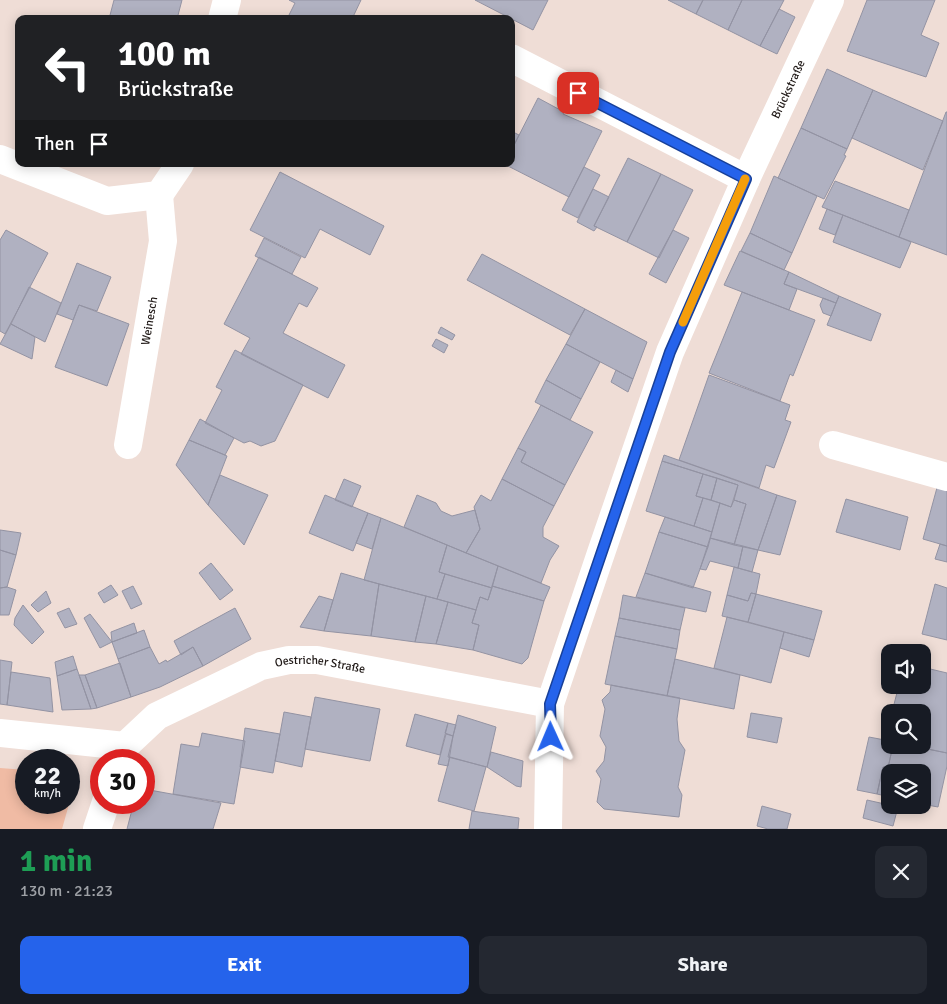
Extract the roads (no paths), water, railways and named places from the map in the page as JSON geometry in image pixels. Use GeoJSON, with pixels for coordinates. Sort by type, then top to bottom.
{"type":"FeatureCollection","features":[{"type":"Feature","properties":{"kind":"street"},"geometry":{"type":"LineString","coordinates":[[223,15],[228,0]]}},
{"type":"Feature","properties":{"kind":"street","name":"Brückstraße"},"geometry":{"type":"LineString","coordinates":[[548,829],[550,704],[670,352],[746,179],[830,0]]}},
{"type":"Feature","properties":{"kind":"street"},"geometry":{"type":"LineString","coordinates":[[515,60],[746,179]]}},
{"type":"Feature","properties":{"kind":"street"},"geometry":{"type":"LineString","coordinates":[[0,159],[15,165]]}},
{"type":"Feature","properties":{"kind":"street"},"geometry":{"type":"LineString","coordinates":[[20,167],[107,201],[159,195],[178,167]]}},
{"type":"Feature","properties":{"kind":"street","name":"Weinesch"},"geometry":{"type":"LineString","coordinates":[[128,445],[163,241],[159,195]]}},
{"type":"Feature","properties":{"kind":"street"},"geometry":{"type":"LineString","coordinates":[[834,445],[947,477]]}},
{"type":"Feature","properties":{"kind":"street","name":"Oestricher Straße"},"geometry":{"type":"LineString","coordinates":[[126,749],[157,716],[261,666],[289,660],[318,660],[550,704]]}},
{"type":"Feature","properties":{"kind":"street"},"geometry":{"type":"LineString","coordinates":[[0,733],[98,749]]}},
{"type":"Feature","properties":{"kind":"street"},"geometry":{"type":"LineString","coordinates":[[96,829],[102,814]]}}]}
